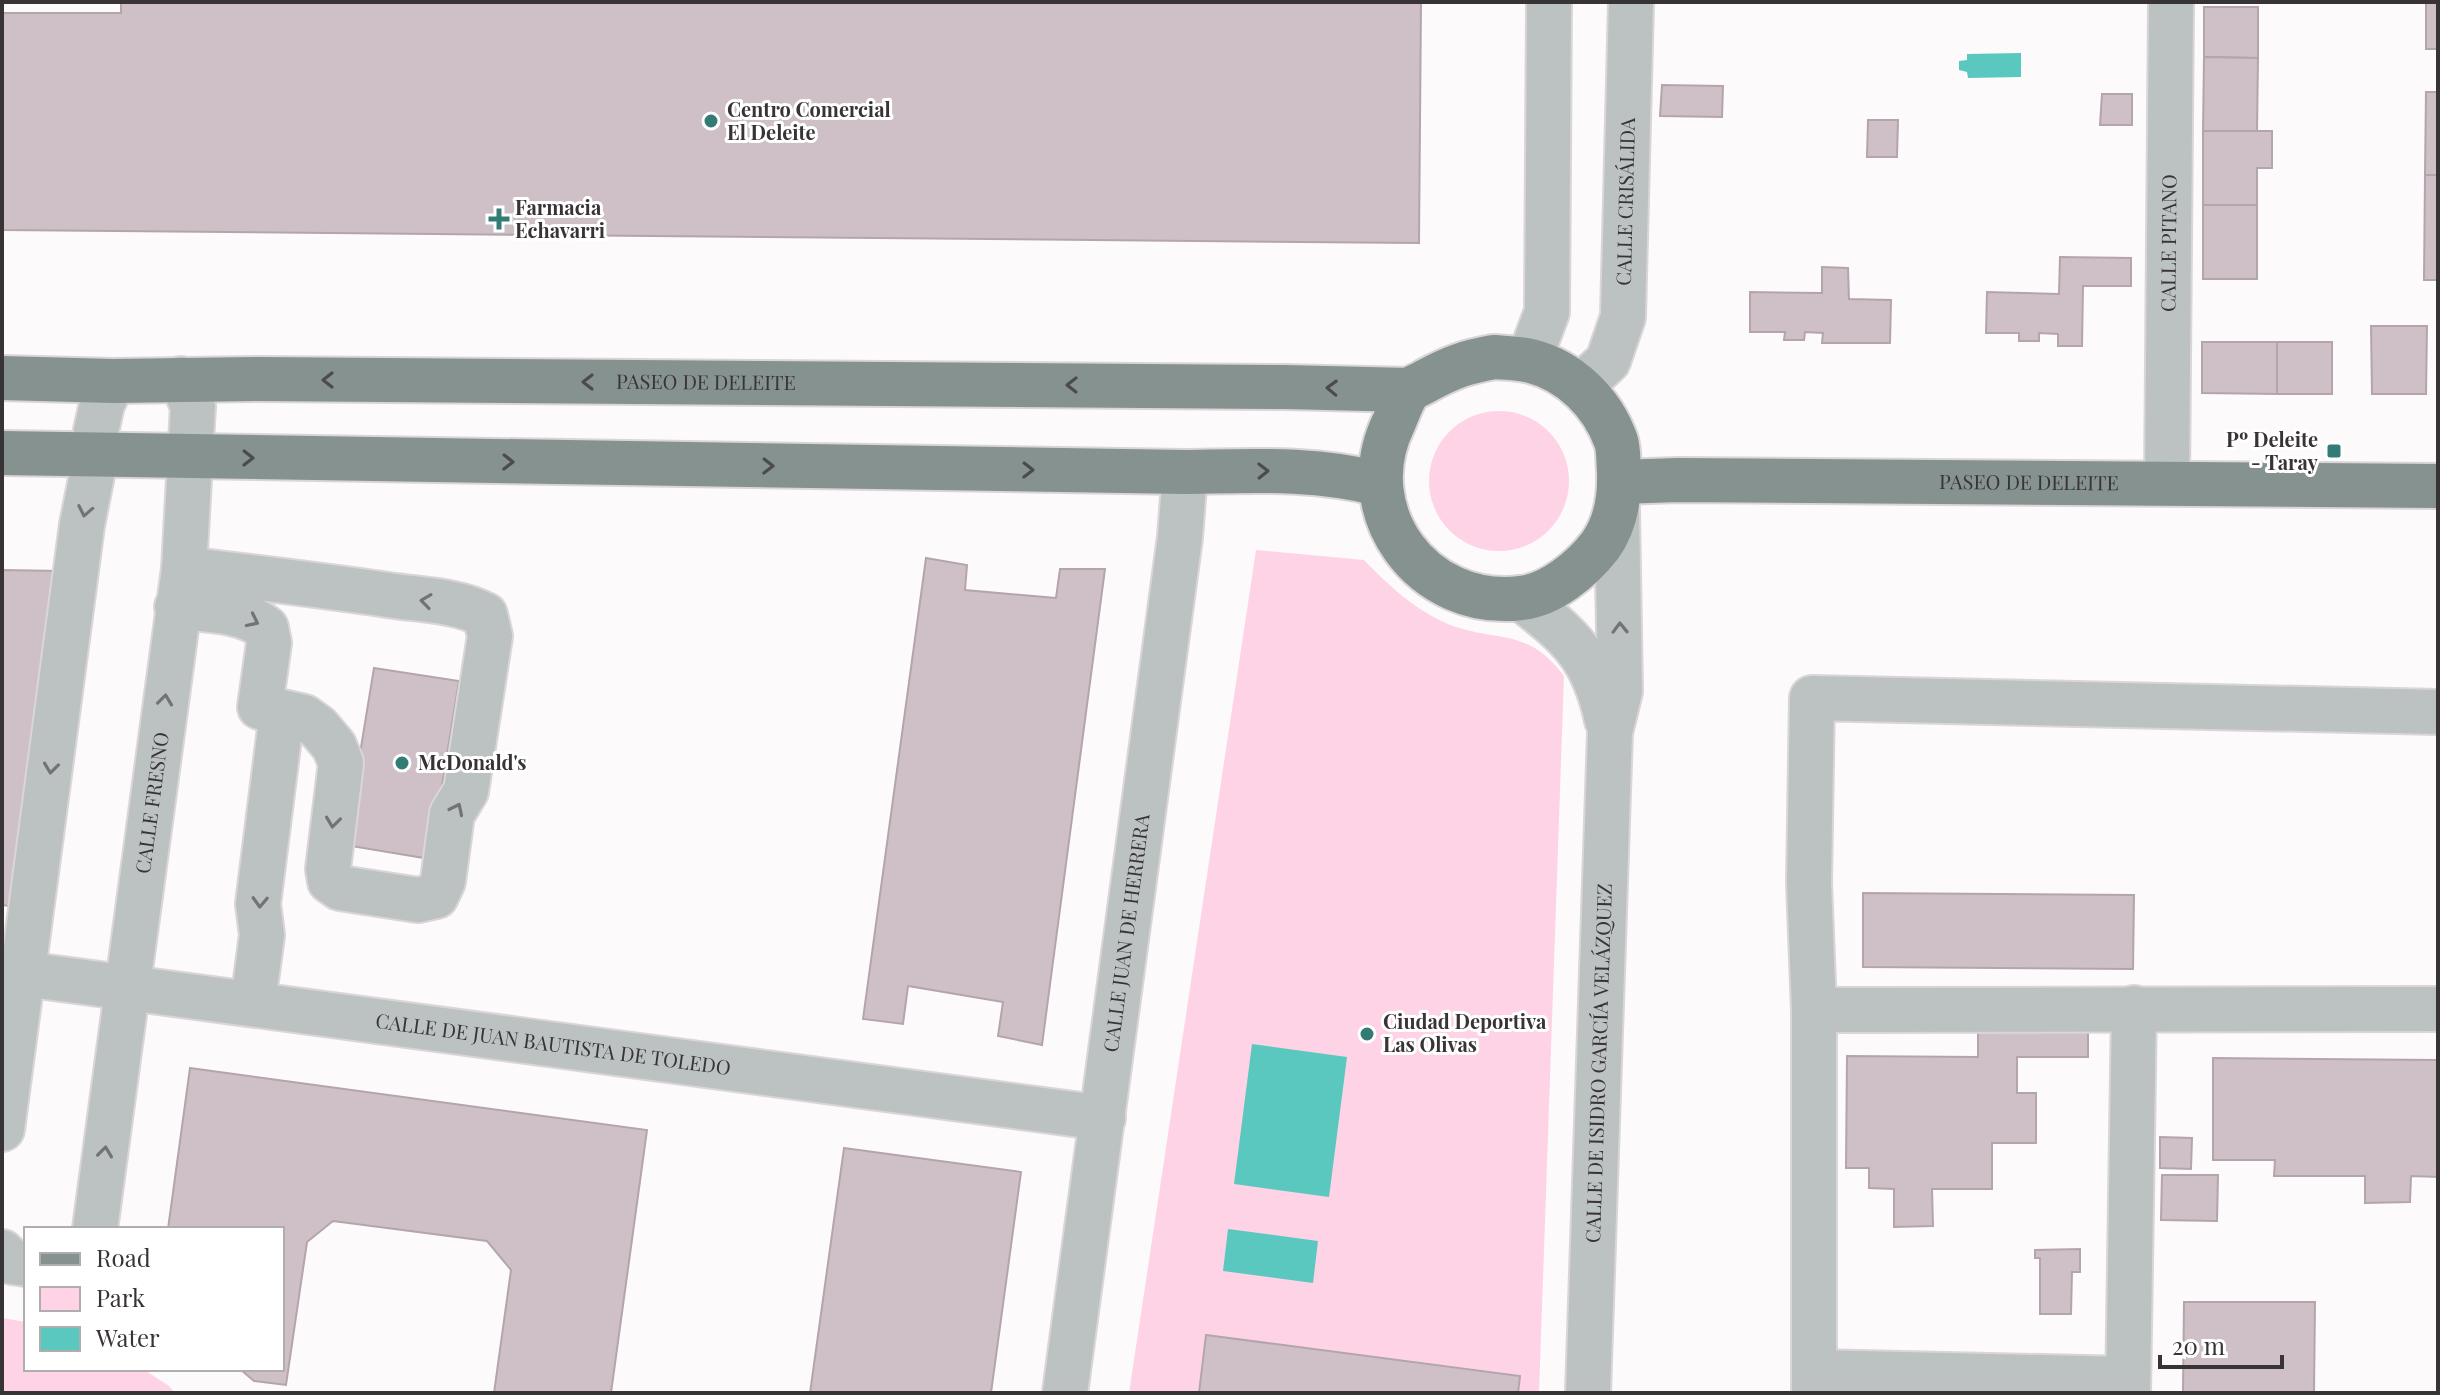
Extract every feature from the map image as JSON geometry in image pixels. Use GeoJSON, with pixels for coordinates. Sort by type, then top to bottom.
{"type":"FeatureCollection","features":[{"type":"Feature","properties":{"kind":"main road"},"geometry":{"type":"LineString","coordinates":[[1494,357],[1529,360],[1556,370],[1580,387],[1602,412],[1617,443],[1618,496],[1605,539],[1585,564],[1559,584],[1522,599],[1480,597],[1442,584],[1410,558],[1388,523],[1379,484],[1384,442],[1410,390],[1460,363],[1494,357]]}},
{"type":"Feature","properties":{"kind":"main road","name":"PASEO DE DELEITE"},"geometry":{"type":"LineString","coordinates":[[2,378],[1410,390]]}},
{"type":"Feature","properties":{"kind":"main road"},"geometry":{"type":"LineString","coordinates":[[2,453],[1185,472],[1284,470],[1349,476],[1379,484]]}},
{"type":"Feature","properties":{"kind":"main road","name":"PASEO DE DELEITE"},"geometry":{"type":"LineString","coordinates":[[1618,496],[1694,480],[2438,486]]}},
{"type":"Feature","properties":{"kind":"street"},"geometry":{"type":"LineString","coordinates":[[1529,360],[1547,312],[1549,2]]}},
{"type":"Feature","properties":{"kind":"street","name":"CALLE CRISÁLIDA"},"geometry":{"type":"LineString","coordinates":[[1580,387],[1608,361],[1623,317],[1631,2]]}},
{"type":"Feature","properties":{"kind":"street","name":"CALLE PITANO"},"geometry":{"type":"LineString","coordinates":[[2167,483],[2171,2]]}},
{"type":"Feature","properties":{"kind":"street","name":"CALLE FRESNO"},"geometry":{"type":"LineString","coordinates":[[95,1227],[180,588],[192,457],[193,406],[181,379]]}},
{"type":"Feature","properties":{"kind":"street"},"geometry":{"type":"LineString","coordinates":[[2,1129],[12,972],[82,525],[96,454],[96,431],[102,404],[113,381]]}},
{"type":"Feature","properties":{"kind":"street","name":"CALLE JUAN DE HERRERA"},"geometry":{"type":"LineString","coordinates":[[1065,1393],[1176,569],[1185,472]]}},
{"type":"Feature","properties":{"kind":"street","name":"CALLE DE ISIDRO GARCÍA VELÁZQUEZ"},"geometry":{"type":"LineString","coordinates":[[1588,1393],[1610,732],[1620,691],[1618,496]]}},
{"type":"Feature","properties":{"kind":"street"},"geometry":{"type":"LineString","coordinates":[[265,578],[471,608],[485,615],[490,636],[466,791],[452,814],[443,881],[436,896],[418,900],[340,888],[330,881],[328,869],[341,763],[334,746],[318,727],[304,717],[260,707],[269,643],[266,628],[255,620],[180,588],[265,578]]}},
{"type":"Feature","properties":{"kind":"street","name":"CALLE DE ISIDRO GARCÍA VELÁZQUEZ"},"geometry":{"type":"LineString","coordinates":[[1522,599],[1564,631],[1589,663],[1602,695],[1610,732]]}},
{"type":"Feature","properties":{"kind":"street"},"geometry":{"type":"LineString","coordinates":[[2134,1008],[2128,1386],[1814,1383],[1814,1010],[1809,883],[1812,698],[2438,712]]}},
{"type":"Feature","properties":{"kind":"street"},"geometry":{"type":"LineString","coordinates":[[253,1002],[262,935],[258,904],[282,713]]}},
{"type":"Feature","properties":{"kind":"street","name":"CALLE DE JUAN BAUTISTA DE TOLEDO"},"geometry":{"type":"LineString","coordinates":[[12,972],[1103,1118]]}},
{"type":"Feature","properties":{"kind":"street"},"geometry":{"type":"LineString","coordinates":[[1814,1010],[2438,1009]]}},
{"type":"Feature","properties":{"kind":"street"},"geometry":{"type":"LineString","coordinates":[[2,1252],[12,1262],[24,1264]]}},
{"type":"Feature","properties":{"kind":"green space"},"geometry":{"type":"Polygon","coordinates":[[[1499,411],[1526,417],[1548,432],[1563,454],[1569,481],[1563,508],[1548,530],[1526,545],[1499,551],[1472,545],[1450,530],[1435,508],[1429,481],[1435,454],[1450,432],[1472,417],[1499,411]]]}},
{"type":"Feature","properties":{"kind":"green space","name":"Ciudad Deportiva Las Olivas"},"geometry":{"type":"Polygon","coordinates":[[[1256,550],[1364,560],[1392,588],[1424,612],[1465,630],[1510,638],[1537,649],[1564,676],[1539,1393],[1129,1393],[1256,550]]]}},
{"type":"Feature","properties":{"kind":"green space"},"geometry":{"type":"Polygon","coordinates":[[[2,1318],[24,1322],[24,1371],[146,1371],[175,1393],[2,1393],[2,1318]]]}},
{"type":"Feature","properties":{"kind":"water"},"geometry":{"type":"Polygon","coordinates":[[[2021,53],[2021,77],[1968,78],[1967,72],[1959,70],[1959,61],[1967,60],[1967,54],[2021,53]]]}},
{"type":"Feature","properties":{"kind":"water"},"geometry":{"type":"Polygon","coordinates":[[[1252,1044],[1347,1057],[1329,1197],[1234,1184],[1252,1044]]]}},
{"type":"Feature","properties":{"kind":"water"},"geometry":{"type":"Polygon","coordinates":[[[1228,1229],[1318,1241],[1313,1283],[1223,1271],[1228,1229]]]}},
{"type":"Feature","properties":{"kind":"building","name":"Centro Comercial El Deleite"},"geometry":{"type":"Polygon","coordinates":[[[121,2],[1421,2],[1419,243],[2,230],[2,13],[121,13],[121,2]]]}},
{"type":"Feature","properties":{"kind":"building"},"geometry":{"type":"Polygon","coordinates":[[[2426,2],[2438,2],[2438,49],[2426,49],[2426,2]]]}},
{"type":"Feature","properties":{"kind":"building"},"geometry":{"type":"Polygon","coordinates":[[[2204,7],[2258,7],[2258,58],[2204,57],[2204,7]]]}},
{"type":"Feature","properties":{"kind":"building"},"geometry":{"type":"Polygon","coordinates":[[[2204,57],[2258,58],[2257,131],[2203,131],[2204,57]]]}},
{"type":"Feature","properties":{"kind":"building"},"geometry":{"type":"Polygon","coordinates":[[[1662,85],[1723,86],[1722,117],[1660,116],[1662,85]]]}},
{"type":"Feature","properties":{"kind":"building"},"geometry":{"type":"Polygon","coordinates":[[[2426,92],[2438,92],[2438,175],[2425,175],[2426,92]]]}},
{"type":"Feature","properties":{"kind":"building"},"geometry":{"type":"Polygon","coordinates":[[[2102,94],[2132,94],[2132,125],[2100,125],[2102,94]]]}},
{"type":"Feature","properties":{"kind":"building"},"geometry":{"type":"Polygon","coordinates":[[[1868,120],[1898,120],[1897,157],[1867,157],[1868,120]]]}},
{"type":"Feature","properties":{"kind":"building"},"geometry":{"type":"Polygon","coordinates":[[[2203,131],[2272,131],[2272,168],[2257,168],[2257,205],[2203,205],[2203,131]]]}},
{"type":"Feature","properties":{"kind":"building"},"geometry":{"type":"Polygon","coordinates":[[[2425,175],[2438,175],[2438,280],[2424,280],[2425,175]]]}},
{"type":"Feature","properties":{"kind":"building"},"geometry":{"type":"Polygon","coordinates":[[[2203,205],[2257,205],[2257,279],[2203,279],[2203,205]]]}},
{"type":"Feature","properties":{"kind":"building"},"geometry":{"type":"Polygon","coordinates":[[[2060,257],[2131,258],[2131,286],[2083,286],[2082,346],[2058,346],[2058,334],[2039,333],[2039,341],[2019,341],[2019,333],[1986,333],[1987,292],[2059,294],[2060,257]]]}},
{"type":"Feature","properties":{"kind":"building"},"geometry":{"type":"Polygon","coordinates":[[[1822,267],[1848,268],[1849,299],[1891,300],[1890,343],[1822,343],[1823,333],[1805,332],[1804,340],[1784,340],[1785,332],[1750,332],[1750,292],[1822,293],[1822,267]]]}},
{"type":"Feature","properties":{"kind":"building"},"geometry":{"type":"Polygon","coordinates":[[[2371,326],[2427,326],[2426,394],[2372,394],[2371,326]]]}},
{"type":"Feature","properties":{"kind":"building"},"geometry":{"type":"Polygon","coordinates":[[[2202,342],[2277,342],[2277,394],[2202,393],[2202,342]]]}},
{"type":"Feature","properties":{"kind":"building"},"geometry":{"type":"Polygon","coordinates":[[[2277,342],[2332,342],[2332,394],[2277,394],[2277,342]]]}},
{"type":"Feature","properties":{"kind":"building"},"geometry":{"type":"Polygon","coordinates":[[[926,558],[967,565],[965,590],[1056,598],[1060,569],[1105,569],[1042,1045],[998,1036],[1003,1002],[908,986],[903,1024],[863,1019],[926,558]]]}},
{"type":"Feature","properties":{"kind":"building"},"geometry":{"type":"Polygon","coordinates":[[[2,570],[61,571],[15,907],[2,905],[2,570]]]}},
{"type":"Feature","properties":{"kind":"building","name":"McDonald's"},"geometry":{"type":"Polygon","coordinates":[[[374,668],[459,681],[430,859],[345,845],[374,668]]]}},
{"type":"Feature","properties":{"kind":"building"},"geometry":{"type":"Polygon","coordinates":[[[1863,893],[2134,895],[2133,969],[1863,967],[1863,893]]]}},
{"type":"Feature","properties":{"kind":"building"},"geometry":{"type":"Polygon","coordinates":[[[1978,1013],[2088,1027],[2088,1057],[2017,1057],[2017,1093],[2036,1093],[2036,1143],[1992,1143],[1992,1189],[1932,1189],[1933,1226],[1894,1227],[1894,1189],[1869,1188],[1869,1168],[1846,1168],[1847,1056],[1978,1057],[1978,1013]]]}},
{"type":"Feature","properties":{"kind":"building"},"geometry":{"type":"Polygon","coordinates":[[[2213,1058],[2438,1060],[2438,1177],[2411,1176],[2410,1202],[2365,1203],[2365,1176],[2274,1176],[2275,1160],[2213,1160],[2213,1058]]]}},
{"type":"Feature","properties":{"kind":"building"},"geometry":{"type":"Polygon","coordinates":[[[190,1068],[647,1130],[611,1393],[494,1393],[511,1270],[487,1241],[333,1221],[307,1242],[286,1385],[254,1381],[242,1371],[284,1371],[284,1227],[168,1227],[190,1068]]]}},
{"type":"Feature","properties":{"kind":"building"},"geometry":{"type":"Polygon","coordinates":[[[2160,1137],[2192,1138],[2191,1169],[2160,1168],[2160,1137]]]}},
{"type":"Feature","properties":{"kind":"building"},"geometry":{"type":"Polygon","coordinates":[[[844,1148],[1021,1172],[991,1393],[810,1393],[844,1148]]]}},
{"type":"Feature","properties":{"kind":"building"},"geometry":{"type":"Polygon","coordinates":[[[2162,1175],[2218,1175],[2217,1221],[2161,1220],[2162,1175]]]}},
{"type":"Feature","properties":{"kind":"building"},"geometry":{"type":"Polygon","coordinates":[[[2080,1249],[2080,1272],[2072,1272],[2071,1314],[2040,1314],[2040,1258],[2035,1258],[2035,1250],[2080,1249]]]}},
{"type":"Feature","properties":{"kind":"building"},"geometry":{"type":"Polygon","coordinates":[[[2184,1302],[2315,1302],[2314,1393],[2183,1393],[2184,1302]]]}},
{"type":"Feature","properties":{"kind":"building"},"geometry":{"type":"Polygon","coordinates":[[[1206,1335],[1520,1376],[1518,1393],[1199,1393],[1206,1335]]]}},
{"type":"Feature","properties":{"kind":"place","name":"Centro Comercial El Deleite"},"geometry":{"type":"Point","coordinates":[711,121]}},
{"type":"Feature","properties":{"kind":"place","name":"Farmacia Echavarri"},"geometry":{"type":"Point","coordinates":[499,219]}},
{"type":"Feature","properties":{"kind":"place","name":"Pº Deleite - Taray"},"geometry":{"type":"Point","coordinates":[2334,451]}},
{"type":"Feature","properties":{"kind":"place","name":"McDonald's"},"geometry":{"type":"Point","coordinates":[402,763]}},
{"type":"Feature","properties":{"kind":"place","name":"Ciudad Deportiva Las Olivas"},"geometry":{"type":"Point","coordinates":[1367,1034]}}]}
